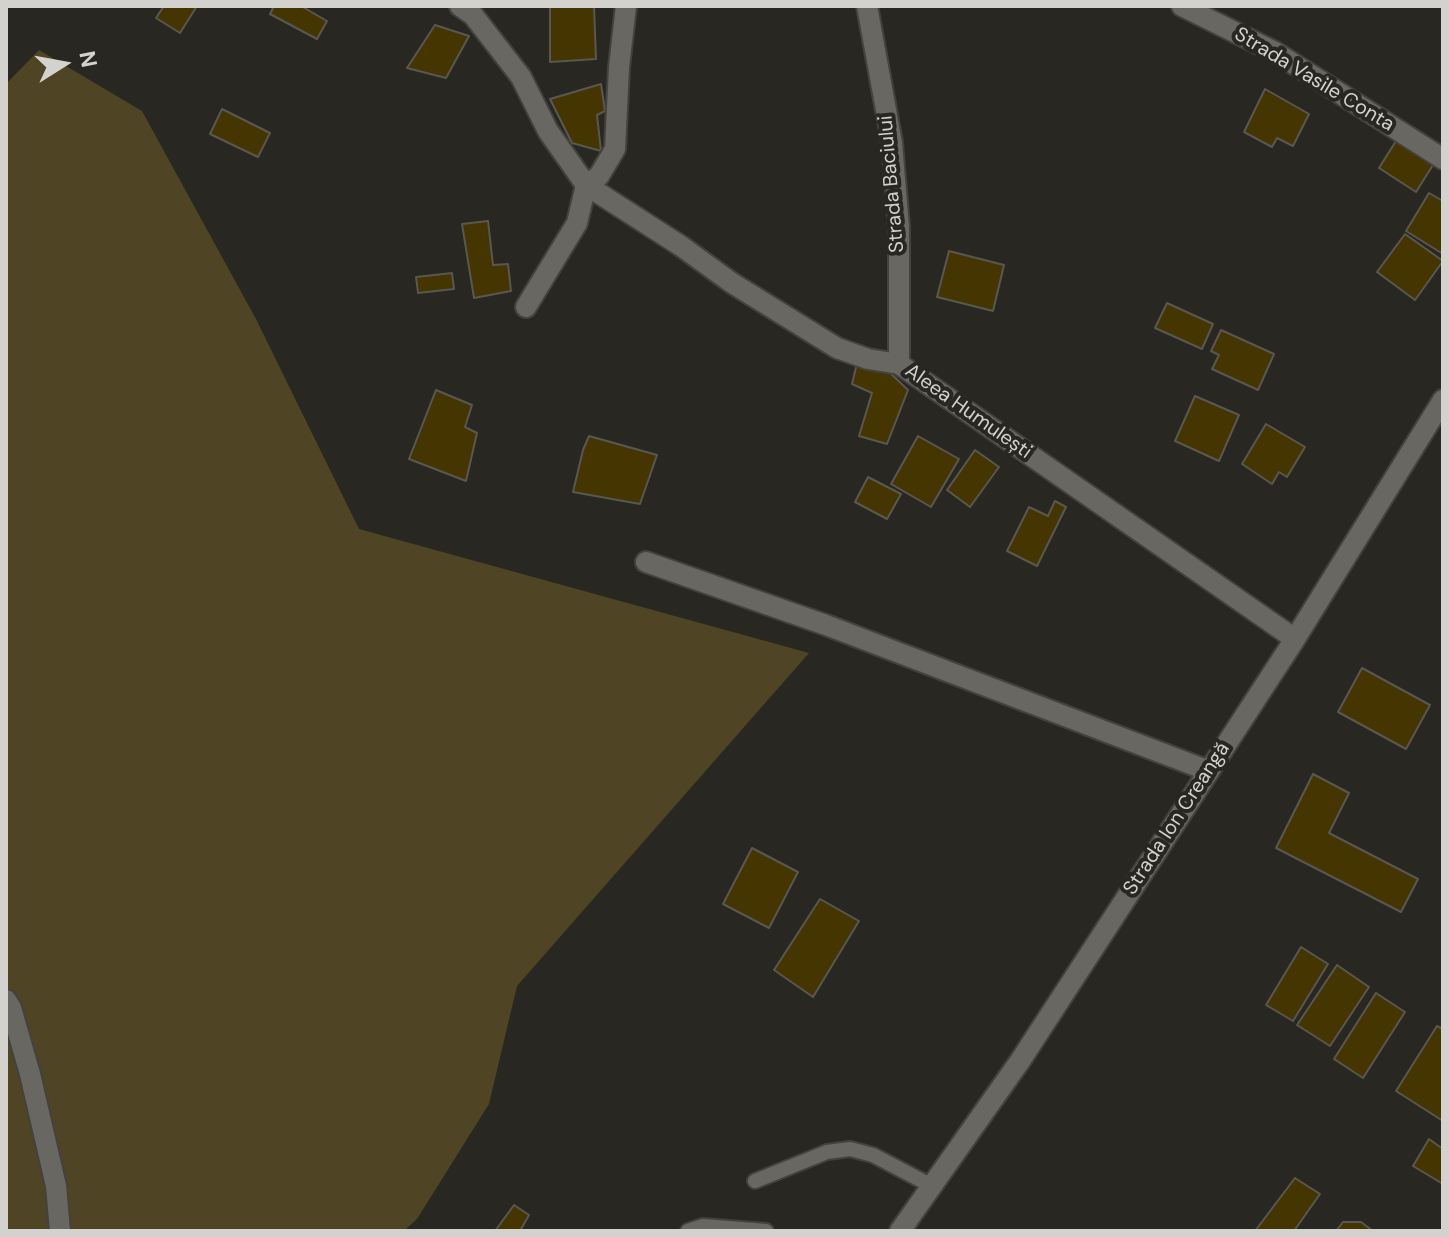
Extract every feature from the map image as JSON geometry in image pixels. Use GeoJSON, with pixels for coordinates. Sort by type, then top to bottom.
{"type":"FeatureCollection","features":[{"type":"Feature","properties":{"kind":"street","name":"Aleea Humulești"},"geometry":{"type":"LineString","coordinates":[[460,6],[473,15],[521,77],[548,131],[586,185],[732,283],[837,348],[868,359],[899,364],[1295,639]]}},
{"type":"Feature","properties":{"kind":"street"},"geometry":{"type":"LineString","coordinates":[[526,307],[577,223],[586,185],[599,176],[615,149],[626,6]]}},
{"type":"Feature","properties":{"kind":"street","name":"Strada Baciului"},"geometry":{"type":"LineString","coordinates":[[867,6],[892,143],[899,226],[899,364]]}},
{"type":"Feature","properties":{"kind":"street","name":"Strada Vasile Conta"},"geometry":{"type":"LineString","coordinates":[[1182,6],[1275,52],[1443,159]]}},
{"type":"Feature","properties":{"kind":"street","name":"Strada Ion Creangă"},"geometry":{"type":"LineString","coordinates":[[900,1231],[1020,1061],[1295,639],[1443,400]]}},
{"type":"Feature","properties":{"kind":"street"},"geometry":{"type":"LineString","coordinates":[[646,562],[826,625],[1209,771]]}},
{"type":"Feature","properties":{"kind":"street"},"geometry":{"type":"LineString","coordinates":[[6,1000],[30,1074],[56,1186],[60,1231]]}},
{"type":"Feature","properties":{"kind":"lane"},"geometry":{"type":"LineString","coordinates":[[755,1181],[827,1152],[850,1149],[873,1155],[932,1186]]}},
{"type":"Feature","properties":{"kind":"lane"},"geometry":{"type":"LineString","coordinates":[[688,1231],[703,1226],[766,1231]]}},
{"type":"Feature","properties":{"kind":"shaded area"},"geometry":{"type":"Polygon","coordinates":[[[39,50],[142,111],[256,319],[359,529],[809,653],[517,986],[489,1104],[417,1219],[404,1231],[6,1231],[6,84],[39,50]]]}},
{"type":"Feature","properties":{"kind":"building"},"geometry":{"type":"Polygon","coordinates":[[[164,6],[197,6],[180,33],[156,18],[164,6]]]}},
{"type":"Feature","properties":{"kind":"building"},"geometry":{"type":"Polygon","coordinates":[[[274,6],[301,6],[327,21],[317,39],[270,14],[274,6]]]}},
{"type":"Feature","properties":{"kind":"building"},"geometry":{"type":"Polygon","coordinates":[[[550,6],[594,6],[596,59],[550,62],[550,6]]]}},
{"type":"Feature","properties":{"kind":"building"},"geometry":{"type":"Polygon","coordinates":[[[435,25],[469,36],[446,78],[407,68],[435,25]]]}},
{"type":"Feature","properties":{"kind":"building"},"geometry":{"type":"Polygon","coordinates":[[[601,84],[605,111],[597,115],[601,151],[572,143],[550,99],[601,84]]]}},
{"type":"Feature","properties":{"kind":"building"},"geometry":{"type":"Polygon","coordinates":[[[1265,89],[1309,114],[1293,146],[1277,138],[1272,147],[1244,132],[1265,89]]]}},
{"type":"Feature","properties":{"kind":"building"},"geometry":{"type":"Polygon","coordinates":[[[222,109],[270,133],[258,157],[210,134],[222,109]]]}},
{"type":"Feature","properties":{"kind":"building"},"geometry":{"type":"Polygon","coordinates":[[[1396,141],[1433,165],[1416,192],[1379,168],[1396,141]]]}},
{"type":"Feature","properties":{"kind":"building"},"geometry":{"type":"Polygon","coordinates":[[[1429,193],[1443,201],[1443,254],[1406,231],[1429,193]]]}},
{"type":"Feature","properties":{"kind":"building"},"geometry":{"type":"Polygon","coordinates":[[[488,221],[493,265],[508,264],[511,291],[474,298],[462,224],[488,221]]]}},
{"type":"Feature","properties":{"kind":"building"},"geometry":{"type":"Polygon","coordinates":[[[1405,234],[1443,261],[1415,300],[1377,272],[1405,234]]]}},
{"type":"Feature","properties":{"kind":"building"},"geometry":{"type":"Polygon","coordinates":[[[949,251],[1004,265],[993,311],[937,297],[949,251]]]}},
{"type":"Feature","properties":{"kind":"building"},"geometry":{"type":"Polygon","coordinates":[[[452,273],[454,289],[418,293],[416,277],[452,273]]]}},
{"type":"Feature","properties":{"kind":"building"},"geometry":{"type":"Polygon","coordinates":[[[1167,303],[1213,324],[1202,349],[1155,328],[1167,303]]]}},
{"type":"Feature","properties":{"kind":"building"},"geometry":{"type":"Polygon","coordinates":[[[1221,330],[1274,354],[1258,390],[1212,369],[1219,355],[1211,351],[1221,330]]]}},
{"type":"Feature","properties":{"kind":"building"},"geometry":{"type":"Polygon","coordinates":[[[857,363],[886,369],[908,390],[887,444],[859,436],[872,393],[852,384],[857,363]]]}},
{"type":"Feature","properties":{"kind":"building"},"geometry":{"type":"Polygon","coordinates":[[[436,390],[472,405],[465,427],[477,433],[466,481],[409,459],[436,390]]]}},
{"type":"Feature","properties":{"kind":"building"},"geometry":{"type":"Polygon","coordinates":[[[1195,396],[1239,415],[1219,461],[1175,441],[1195,396]]]}},
{"type":"Feature","properties":{"kind":"building"},"geometry":{"type":"Polygon","coordinates":[[[1266,424],[1305,447],[1287,477],[1279,472],[1272,484],[1242,464],[1266,424]]]}},
{"type":"Feature","properties":{"kind":"building"},"geometry":{"type":"Polygon","coordinates":[[[589,436],[657,455],[640,504],[573,492],[589,436]]]}},
{"type":"Feature","properties":{"kind":"building"},"geometry":{"type":"Polygon","coordinates":[[[918,436],[959,459],[931,507],[891,484],[918,436]]]}},
{"type":"Feature","properties":{"kind":"building"},"geometry":{"type":"Polygon","coordinates":[[[975,450],[999,467],[970,507],[947,490],[975,450]]]}},
{"type":"Feature","properties":{"kind":"building"},"geometry":{"type":"Polygon","coordinates":[[[868,477],[901,494],[887,519],[855,502],[868,477]]]}},
{"type":"Feature","properties":{"kind":"building"},"geometry":{"type":"Polygon","coordinates":[[[1055,501],[1066,507],[1037,566],[1007,551],[1029,507],[1048,516],[1055,501]]]}},
{"type":"Feature","properties":{"kind":"building"},"geometry":{"type":"Polygon","coordinates":[[[1362,668],[1430,705],[1406,749],[1338,712],[1362,668]]]}},
{"type":"Feature","properties":{"kind":"building"},"geometry":{"type":"Polygon","coordinates":[[[1313,774],[1349,793],[1329,833],[1418,879],[1401,912],[1276,848],[1313,774]]]}},
{"type":"Feature","properties":{"kind":"building"},"geometry":{"type":"Polygon","coordinates":[[[752,848],[798,872],[769,928],[723,904],[752,848]]]}},
{"type":"Feature","properties":{"kind":"building"},"geometry":{"type":"Polygon","coordinates":[[[820,899],[859,921],[813,997],[774,970],[820,899]]]}},
{"type":"Feature","properties":{"kind":"building"},"geometry":{"type":"Polygon","coordinates":[[[1301,947],[1328,964],[1293,1021],[1266,1005],[1301,947]]]}},
{"type":"Feature","properties":{"kind":"building"},"geometry":{"type":"Polygon","coordinates":[[[1337,965],[1369,987],[1330,1046],[1297,1025],[1337,965]]]}},
{"type":"Feature","properties":{"kind":"building"},"geometry":{"type":"Polygon","coordinates":[[[1376,993],[1405,1012],[1363,1078],[1334,1059],[1376,993]]]}},
{"type":"Feature","properties":{"kind":"building"},"geometry":{"type":"Polygon","coordinates":[[[1437,1026],[1443,1029],[1443,1121],[1396,1091],[1437,1026]]]}},
{"type":"Feature","properties":{"kind":"building"},"geometry":{"type":"Polygon","coordinates":[[[1429,1139],[1443,1149],[1443,1184],[1413,1166],[1429,1139]]]}},
{"type":"Feature","properties":{"kind":"building"},"geometry":{"type":"Polygon","coordinates":[[[1295,1178],[1320,1194],[1294,1231],[1255,1231],[1295,1178]]]}},
{"type":"Feature","properties":{"kind":"building"},"geometry":{"type":"Polygon","coordinates":[[[514,1205],[529,1215],[520,1231],[495,1231],[514,1205]]]}},
{"type":"Feature","properties":{"kind":"building"},"geometry":{"type":"Polygon","coordinates":[[[1343,1222],[1361,1222],[1373,1231],[1336,1231],[1343,1222]]]}}]}
